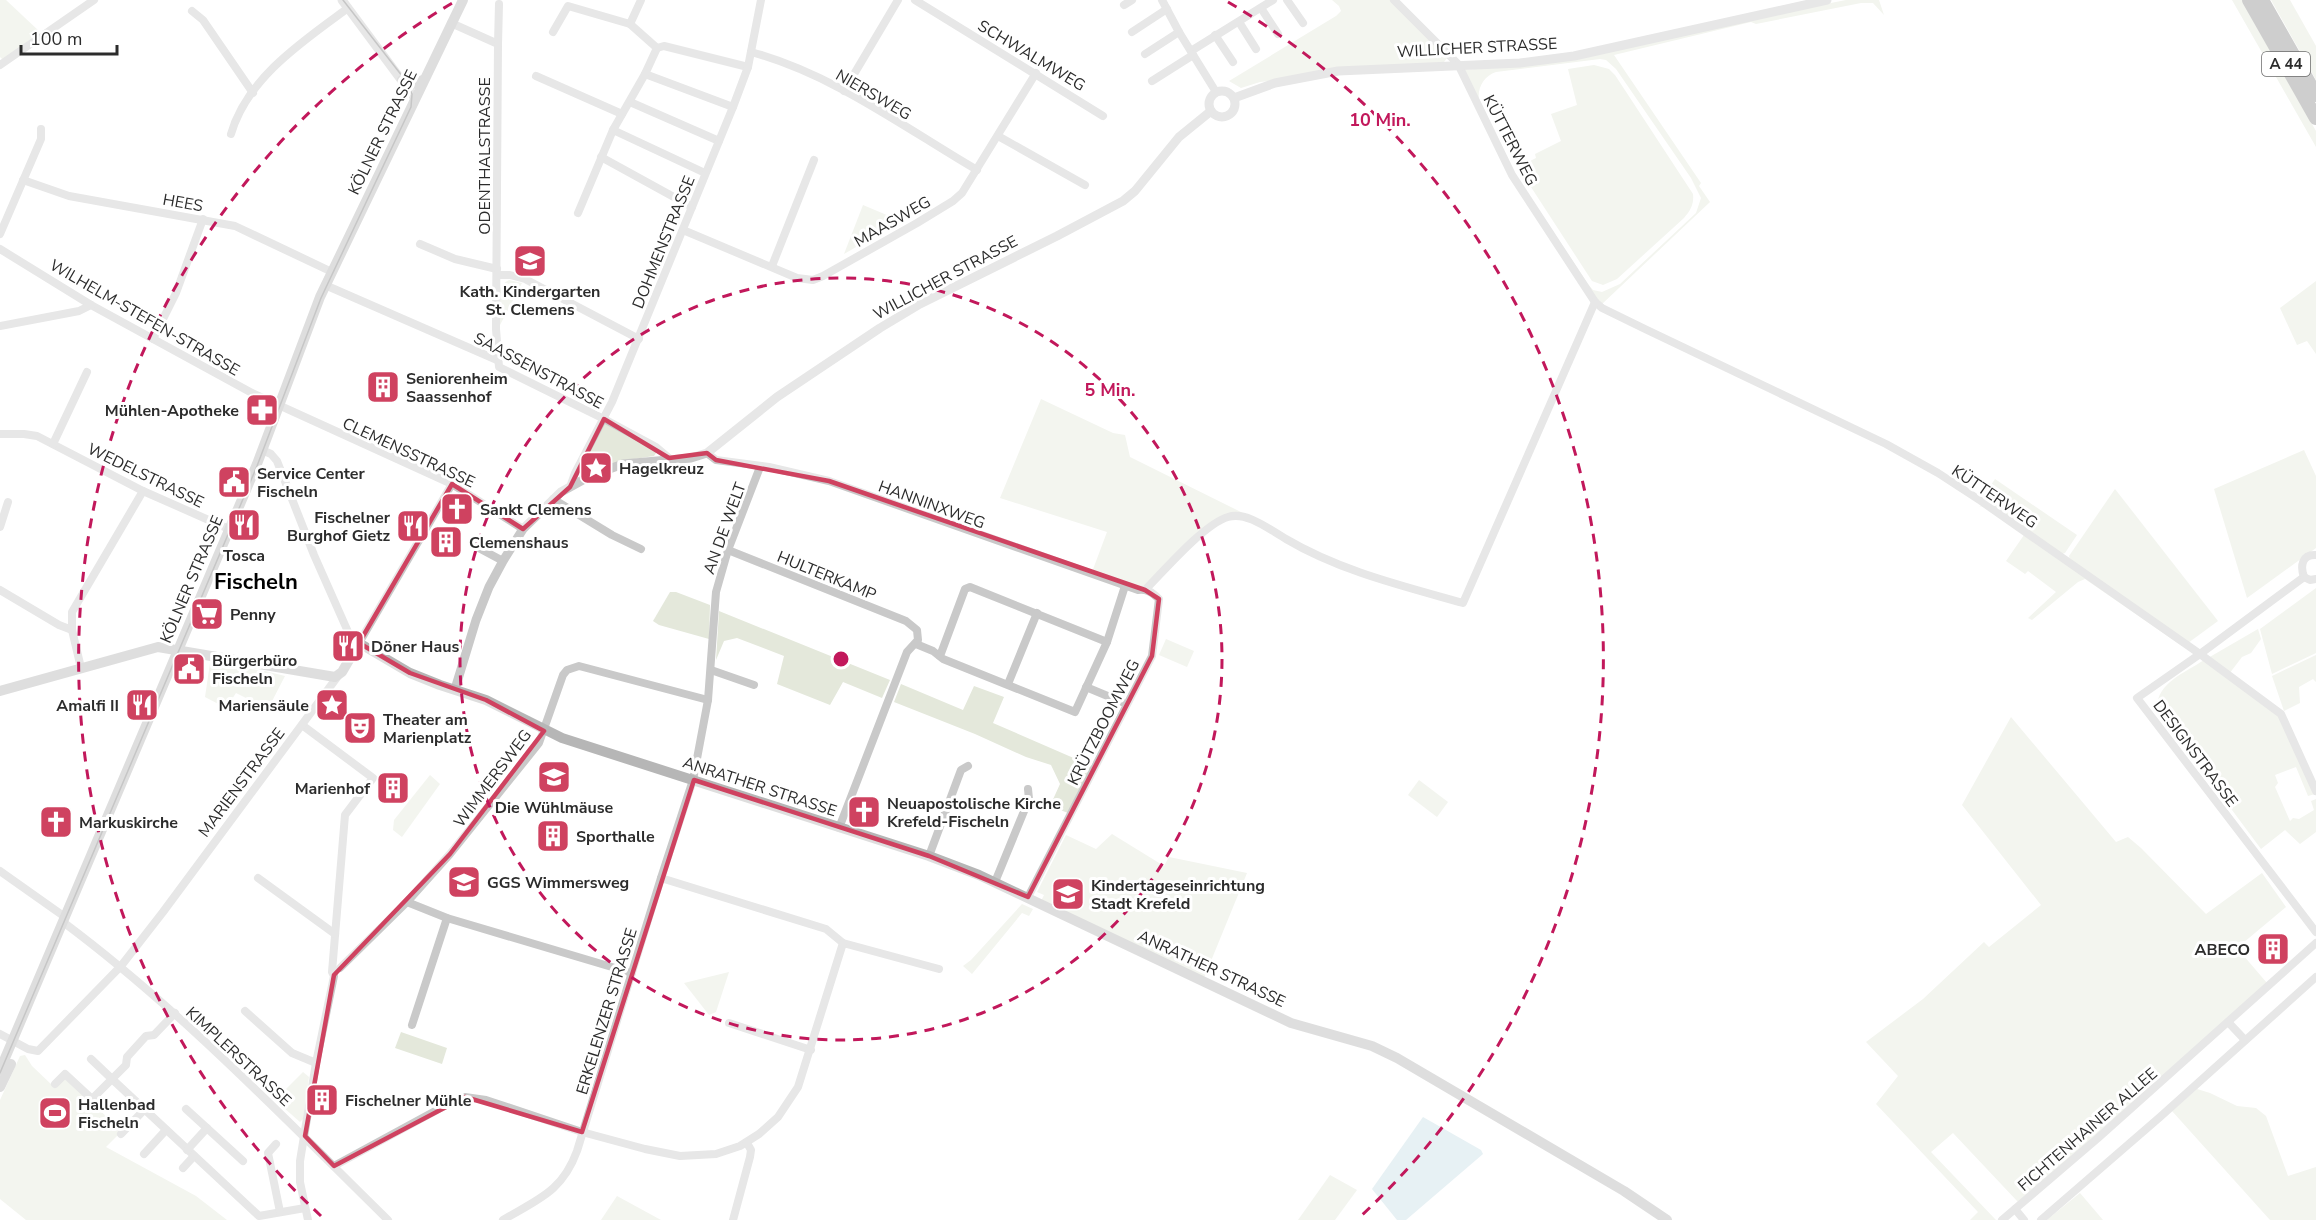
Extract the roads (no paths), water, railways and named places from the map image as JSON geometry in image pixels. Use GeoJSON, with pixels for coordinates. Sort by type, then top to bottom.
{"type":"FeatureCollection","features":[{"type":"Feature","properties":{"kind":"highway","name":"A 44"},"geometry":{"type":"LineString","coordinates":[[2249,0],[2316,118]]}},
{"type":"Feature","properties":{"kind":"highway","name":"A 44"},"geometry":{"type":"LineString","coordinates":[[2262,0],[2316,96]]}},
{"type":"Feature","properties":{"kind":"main road","name":"KÖLNER STRASSE"},"geometry":{"type":"LineString","coordinates":[[0,1087],[26,1008],[262,450],[326,285],[414,97],[463,0]]}},
{"type":"Feature","properties":{"kind":"main road"},"geometry":{"type":"LineString","coordinates":[[402,80],[413,84],[423,80]]}},
{"type":"Feature","properties":{"kind":"main road","name":"MARIENSTRASSE"},"geometry":{"type":"LineString","coordinates":[[338,675],[359,643]]}},
{"type":"Feature","properties":{"kind":"main road","name":"ANRATHER STRASSE"},"geometry":{"type":"LineString","coordinates":[[359,643],[410,673],[486,700],[544,730],[579,744],[929,856],[995,882],[1291,1023],[1372,1046],[1397,1058],[1624,1191],[1667,1220]]}},
{"type":"Feature","properties":{"kind":"main road"},"geometry":{"type":"LineString","coordinates":[[0,691],[151,648],[163,647],[247,660],[320,675],[335,677],[338,675]]}},
{"type":"Feature","properties":{"kind":"main road","name":"KÖLNER STRASSE"},"geometry":{"type":"LineString","coordinates":[[0,1070],[15,1043]]}},
{"type":"Feature","properties":{"kind":"street"},"geometry":{"type":"LineString","coordinates":[[0,64],[94,0]]}},
{"type":"Feature","properties":{"kind":"street"},"geometry":{"type":"LineString","coordinates":[[630,24],[641,0]]}},
{"type":"Feature","properties":{"kind":"street","name":"DOHMENSTRASSE"},"geometry":{"type":"LineString","coordinates":[[574,484],[575,473],[604,419],[639,339],[705,172],[720,141],[748,67],[761,0]]}},
{"type":"Feature","properties":{"kind":"street"},"geometry":{"type":"LineString","coordinates":[[844,91],[898,0]]}},
{"type":"Feature","properties":{"kind":"street","name":"SCHWALMWEG"},"geometry":{"type":"LineString","coordinates":[[915,0],[1103,116]]}},
{"type":"Feature","properties":{"kind":"street"},"geometry":{"type":"LineString","coordinates":[[1162,0],[1216,92]]}},
{"type":"Feature","properties":{"kind":"street"},"geometry":{"type":"LineString","coordinates":[[1152,81],[1215,35],[1273,0]]}},
{"type":"Feature","properties":{"kind":"street"},"geometry":{"type":"LineString","coordinates":[[1287,0],[1303,23]]}},
{"type":"Feature","properties":{"kind":"street","name":"KÜTTERWEG"},"geometry":{"type":"LineString","coordinates":[[1394,0],[1458,64],[1512,175],[1595,302],[1602,308],[1670,342],[1886,444],[1938,473],[1981,501],[2200,654],[2281,714],[2316,791]]}},
{"type":"Feature","properties":{"kind":"street","name":"WILLICHER STRASSE"},"geometry":{"type":"LineString","coordinates":[[1234,98],[1275,83],[1329,72],[1458,64],[1520,63],[1574,56],[1827,0]]}},
{"type":"Feature","properties":{"kind":"street"},"geometry":{"type":"LineString","coordinates":[[231,134],[236,118],[253,93],[289,53],[345,4],[414,97]]}},
{"type":"Feature","properties":{"kind":"street","name":"ODENTHALSTRASSE"},"geometry":{"type":"LineString","coordinates":[[497,360],[499,4]]}},
{"type":"Feature","properties":{"kind":"street"},"geometry":{"type":"LineString","coordinates":[[553,32],[567,6],[630,24],[657,48]]}},
{"type":"Feature","properties":{"kind":"street"},"geometry":{"type":"LineString","coordinates":[[1261,8],[1278,34]]}},
{"type":"Feature","properties":{"kind":"street"},"geometry":{"type":"LineString","coordinates":[[1132,32],[1167,9]]}},
{"type":"Feature","properties":{"kind":"street"},"geometry":{"type":"LineString","coordinates":[[192,11],[203,20],[253,93]]}},
{"type":"Feature","properties":{"kind":"street"},"geometry":{"type":"LineString","coordinates":[[1239,22],[1256,49]]}},
{"type":"Feature","properties":{"kind":"street"},"geometry":{"type":"LineString","coordinates":[[451,24],[498,44]]}},
{"type":"Feature","properties":{"kind":"street"},"geometry":{"type":"LineString","coordinates":[[1145,54],[1179,32]]}},
{"type":"Feature","properties":{"kind":"street"},"geometry":{"type":"LineString","coordinates":[[1215,35],[1233,62]]}},
{"type":"Feature","properties":{"kind":"street"},"geometry":{"type":"LineString","coordinates":[[578,213],[613,130],[657,48],[664,46],[748,67]]}},
{"type":"Feature","properties":{"kind":"street","name":"NIERSWEG"},"geometry":{"type":"LineString","coordinates":[[751,52],[783,62],[844,91],[977,170]]}},
{"type":"Feature","properties":{"kind":"street","name":"MAASWEG"},"geometry":{"type":"LineString","coordinates":[[683,230],[772,266],[797,279],[813,280],[823,276],[953,201],[977,170],[1036,73]]}},
{"type":"Feature","properties":{"kind":"street"},"geometry":{"type":"LineString","coordinates":[[645,74],[733,107]]}},
{"type":"Feature","properties":{"kind":"street"},"geometry":{"type":"LineString","coordinates":[[536,76],[622,114]]}},
{"type":"Feature","properties":{"kind":"street"},"geometry":{"type":"LineString","coordinates":[[1226,91],[1234,98],[1235,108],[1230,115],[1217,116],[1211,111],[1209,100],[1216,92],[1226,91]]}},
{"type":"Feature","properties":{"kind":"street"},"geometry":{"type":"LineString","coordinates":[[630,102],[720,141]]}},
{"type":"Feature","properties":{"kind":"street","name":"WILLICHER STRASSE"},"geometry":{"type":"LineString","coordinates":[[454,689],[489,587],[523,529],[553,499],[574,484],[623,464],[669,458],[691,458],[707,453],[777,397],[880,328],[920,304],[1123,201],[1135,191],[1179,136],[1211,111]]}},
{"type":"Feature","properties":{"kind":"street"},"geometry":{"type":"LineString","coordinates":[[0,234],[41,139],[41,129]]}},
{"type":"Feature","properties":{"kind":"street"},"geometry":{"type":"LineString","coordinates":[[613,130],[705,172]]}},
{"type":"Feature","properties":{"kind":"street"},"geometry":{"type":"LineString","coordinates":[[998,136],[1085,185]]}},
{"type":"Feature","properties":{"kind":"street"},"geometry":{"type":"LineString","coordinates":[[601,157],[692,207]]}},
{"type":"Feature","properties":{"kind":"street"},"geometry":{"type":"LineString","coordinates":[[772,266],[814,160]]}},
{"type":"Feature","properties":{"kind":"street","name":"HEES"},"geometry":{"type":"LineString","coordinates":[[23,180],[60,194],[86,200],[236,226],[332,272]]}},
{"type":"Feature","properties":{"kind":"street"},"geometry":{"type":"LineString","coordinates":[[153,339],[176,293],[203,219]]}},
{"type":"Feature","properties":{"kind":"street"},"geometry":{"type":"LineString","coordinates":[[420,244],[455,259],[525,279],[639,339]]}},
{"type":"Feature","properties":{"kind":"street","name":"WILHELM-STEFEN-STRASSE"},"geometry":{"type":"LineString","coordinates":[[0,249],[91,305],[279,406]]}},
{"type":"Feature","properties":{"kind":"street","name":"SAASSENSTRASSE"},"geometry":{"type":"LineString","coordinates":[[326,285],[497,360],[499,367],[604,419],[656,447],[669,458]]}},
{"type":"Feature","properties":{"kind":"street"},"geometry":{"type":"LineString","coordinates":[[1145,590],[1212,525],[1226,517],[1235,516],[1259,523],[1313,555],[1336,564],[1463,603],[1595,302]]}},
{"type":"Feature","properties":{"kind":"street"},"geometry":{"type":"LineString","coordinates":[[0,326],[79,311],[91,305]]}},
{"type":"Feature","properties":{"kind":"street"},"geometry":{"type":"LineString","coordinates":[[53,444],[87,372]]}},
{"type":"Feature","properties":{"kind":"street","name":"CLEMENSSTRASSE"},"geometry":{"type":"LineString","coordinates":[[279,406],[452,483],[523,529]]}},
{"type":"Feature","properties":{"kind":"street","name":"WEDELSTRASSE"},"geometry":{"type":"LineString","coordinates":[[0,434],[31,435],[53,444],[142,491],[229,529]]}},
{"type":"Feature","properties":{"kind":"street","name":"ANRATHER STRASSE"},"geometry":{"type":"LineString","coordinates":[[262,450],[271,454],[277,461],[314,555],[349,634],[359,643]]}},
{"type":"Feature","properties":{"kind":"street","name":"HANNINXWEG"},"geometry":{"type":"LineString","coordinates":[[707,453],[716,460],[769,467],[829,481],[1125,586],[1145,590]]}},
{"type":"Feature","properties":{"kind":"street","name":"AN DE WELT"},"geometry":{"type":"LineString","coordinates":[[693,780],[708,700],[716,592],[728,550],[760,467]]}},
{"type":"Feature","properties":{"kind":"street","name":"MARIENSTRASSE"},"geometry":{"type":"LineString","coordinates":[[359,643],[452,483]]}},
{"type":"Feature","properties":{"kind":"street"},"geometry":{"type":"LineString","coordinates":[[81,668],[70,616],[142,491]]}},
{"type":"Feature","properties":{"kind":"street"},"geometry":{"type":"LineString","coordinates":[[553,499],[612,535],[641,549]]}},
{"type":"Feature","properties":{"kind":"street"},"geometry":{"type":"LineString","coordinates":[[0,527],[8,502]]}},
{"type":"Feature","properties":{"kind":"street"},"geometry":{"type":"LineString","coordinates":[[475,546],[503,561]]}},
{"type":"Feature","properties":{"kind":"street","name":"HULTERKAMP"},"geometry":{"type":"LineString","coordinates":[[728,550],[906,621],[915,627],[918,636],[916,644]]}},
{"type":"Feature","properties":{"kind":"street","name":"DESIGNSTRASSE"},"geometry":{"type":"LineString","coordinates":[[2316,555],[2307,556],[2303,561],[2301,566],[2304,577],[2137,698],[2316,932]]}},
{"type":"Feature","properties":{"kind":"street"},"geometry":{"type":"LineString","coordinates":[[2304,577],[2310,580],[2316,579]]}},
{"type":"Feature","properties":{"kind":"street"},"geometry":{"type":"LineString","coordinates":[[839,828],[907,652],[916,644],[1075,712],[1107,642],[1125,586]]}},
{"type":"Feature","properties":{"kind":"street"},"geometry":{"type":"LineString","coordinates":[[940,656],[968,588],[974,587],[1107,642]]}},
{"type":"Feature","properties":{"kind":"street"},"geometry":{"type":"LineString","coordinates":[[0,590],[59,625],[72,630]]}},
{"type":"Feature","properties":{"kind":"street","name":"KRÜTZBOOMWEG"},"geometry":{"type":"LineString","coordinates":[[1028,897],[1152,656],[1160,603],[1154,593],[1145,590]]}},
{"type":"Feature","properties":{"kind":"street"},"geometry":{"type":"LineString","coordinates":[[1008,684],[1037,613]]}},
{"type":"Feature","properties":{"kind":"street","name":"WIMMERSWEG"},"geometry":{"type":"LineString","coordinates":[[336,971],[407,902],[495,800],[539,743],[563,675],[573,667],[579,666],[708,700]]}},
{"type":"Feature","properties":{"kind":"street"},"geometry":{"type":"LineString","coordinates":[[711,670],[754,685]]}},
{"type":"Feature","properties":{"kind":"street","name":"MARIENSTRASSE"},"geometry":{"type":"LineString","coordinates":[[15,1043],[34,1052],[41,1048],[121,966],[338,675]]}},
{"type":"Feature","properties":{"kind":"street"},"geometry":{"type":"LineString","coordinates":[[1086,687],[1122,702]]}},
{"type":"Feature","properties":{"kind":"street"},"geometry":{"type":"LineString","coordinates":[[302,725],[373,778],[345,815],[335,934],[336,971],[316,1063],[300,1161],[300,1182],[308,1220]]}},
{"type":"Feature","properties":{"kind":"street"},"geometry":{"type":"LineString","coordinates":[[929,856],[962,770],[968,765]]}},
{"type":"Feature","properties":{"kind":"street","name":"ERKELENZER STRASSE"},"geometry":{"type":"LineString","coordinates":[[503,1220],[550,1193],[562,1182],[572,1166],[693,780]]}},
{"type":"Feature","properties":{"kind":"street"},"geometry":{"type":"LineString","coordinates":[[995,882],[1029,799],[1028,789]]}},
{"type":"Feature","properties":{"kind":"street","name":"KIMPLERSTRASSE"},"geometry":{"type":"LineString","coordinates":[[0,871],[64,919],[175,1013],[305,1136],[388,1220]]}},
{"type":"Feature","properties":{"kind":"street"},"geometry":{"type":"LineString","coordinates":[[258,878],[335,934]]}},
{"type":"Feature","properties":{"kind":"street"},"geometry":{"type":"LineString","coordinates":[[661,878],[826,929],[843,943],[939,969]]}},
{"type":"Feature","properties":{"kind":"street"},"geometry":{"type":"LineString","coordinates":[[407,902],[447,918],[632,973]]}},
{"type":"Feature","properties":{"kind":"street"},"geometry":{"type":"LineString","coordinates":[[412,1025],[447,918]]}},
{"type":"Feature","properties":{"kind":"street"},"geometry":{"type":"LineString","coordinates":[[334,1166],[450,1102],[465,1097],[486,1100],[582,1132],[680,1156],[697,1157],[723,1153],[747,1143],[765,1130],[785,1108],[798,1087],[843,943]]}},
{"type":"Feature","properties":{"kind":"street","name":"FICHTENHAINER ALLEE"},"geometry":{"type":"LineString","coordinates":[[2002,1220],[2316,943]]}},
{"type":"Feature","properties":{"kind":"street"},"geometry":{"type":"LineString","coordinates":[[2041,1220],[2316,977]]}},
{"type":"Feature","properties":{"kind":"street"},"geometry":{"type":"LineString","coordinates":[[245,1011],[292,1053],[316,1063]]}},
{"type":"Feature","properties":{"kind":"street"},"geometry":{"type":"LineString","coordinates":[[55,1084],[65,1074],[93,1099],[126,1065],[127,1057],[146,1036],[154,1035],[175,1013]]}},
{"type":"Feature","properties":{"kind":"street"},"geometry":{"type":"LineString","coordinates":[[2228,1022],[2245,1040]]}},
{"type":"Feature","properties":{"kind":"street"},"geometry":{"type":"LineString","coordinates":[[729,1023],[811,1050]]}},
{"type":"Feature","properties":{"kind":"street"},"geometry":{"type":"LineString","coordinates":[[0,1034],[15,1043]]}},
{"type":"Feature","properties":{"kind":"street"},"geometry":{"type":"LineString","coordinates":[[91,1059],[259,1216],[305,1208]]}},
{"type":"Feature","properties":{"kind":"street"},"geometry":{"type":"LineString","coordinates":[[186,1109],[243,1161]]}},
{"type":"Feature","properties":{"kind":"street"},"geometry":{"type":"LineString","coordinates":[[121,1134],[144,1110]]}},
{"type":"Feature","properties":{"kind":"street"},"geometry":{"type":"LineString","coordinates":[[187,1150],[207,1128]]}},
{"type":"Feature","properties":{"kind":"street"},"geometry":{"type":"LineString","coordinates":[[144,1154],[166,1130]]}},
{"type":"Feature","properties":{"kind":"street"},"geometry":{"type":"LineString","coordinates":[[734,1220],[750,1157],[751,1150],[747,1143]]}},
{"type":"Feature","properties":{"kind":"street"},"geometry":{"type":"LineString","coordinates":[[276,1144],[268,1154],[280,1212]]}},
{"type":"Feature","properties":{"kind":"street"},"geometry":{"type":"LineString","coordinates":[[183,1168],[194,1156]]}},
{"type":"Feature","properties":{"kind":"street"},"geometry":{"type":"LineString","coordinates":[[2015,1209],[2024,1220]]}},
{"type":"Feature","properties":{"kind":"water"},"geometry":{"type":"Polygon","coordinates":[[[1423,1117],[1481,1150],[1483,1154],[1406,1220],[1397,1220],[1372,1189],[1423,1117]]]}},
{"type":"Feature","properties":{"kind":"tram line"},"geometry":{"type":"LineString","coordinates":[[0,1073],[257,466],[321,298],[411,107],[412,94],[406,81],[343,0]]}},
{"type":"Feature","properties":{"kind":"place","name":"Kath. Kindergarten St. Clemens"},"geometry":{"type":"Point","coordinates":[530,261]}},
{"type":"Feature","properties":{"kind":"place","name":"Seniorenheim Saassenhof"},"geometry":{"type":"Point","coordinates":[383,387]}},
{"type":"Feature","properties":{"kind":"place","name":"Mühlen-Apotheke"},"geometry":{"type":"Point","coordinates":[262,410]}},
{"type":"Feature","properties":{"kind":"place","name":"Hagelkreuz"},"geometry":{"type":"Point","coordinates":[596,468]}},
{"type":"Feature","properties":{"kind":"place","name":"Service Center Fischeln"},"geometry":{"type":"Point","coordinates":[234,482]}},
{"type":"Feature","properties":{"kind":"place","name":"Sankt Clemens"},"geometry":{"type":"Point","coordinates":[457,509]}},
{"type":"Feature","properties":{"kind":"place","name":"Tosca"},"geometry":{"type":"Point","coordinates":[244,525]}},
{"type":"Feature","properties":{"kind":"place","name":"Fischelner Burghof Gietz"},"geometry":{"type":"Point","coordinates":[413,526]}},
{"type":"Feature","properties":{"kind":"place","name":"Clemenshaus"},"geometry":{"type":"Point","coordinates":[446,542]}},
{"type":"Feature","properties":{"kind":"place","name":"Penny"},"geometry":{"type":"Point","coordinates":[207,614]}},
{"type":"Feature","properties":{"kind":"place","name":"Döner Haus"},"geometry":{"type":"Point","coordinates":[348,646]}},
{"type":"Feature","properties":{"kind":"place","name":"Bürgerbüro Fischeln"},"geometry":{"type":"Point","coordinates":[189,669]}},
{"type":"Feature","properties":{"kind":"place","name":"Amalfi II"},"geometry":{"type":"Point","coordinates":[142,705]}},
{"type":"Feature","properties":{"kind":"place","name":"Mariensäule"},"geometry":{"type":"Point","coordinates":[332,705]}},
{"type":"Feature","properties":{"kind":"place","name":"Theater am Marienplatz"},"geometry":{"type":"Point","coordinates":[360,728]}},
{"type":"Feature","properties":{"kind":"place","name":"Die Wühlmäuse"},"geometry":{"type":"Point","coordinates":[554,777]}},
{"type":"Feature","properties":{"kind":"place","name":"Marienhof"},"geometry":{"type":"Point","coordinates":[393,788]}},
{"type":"Feature","properties":{"kind":"place","name":"Neuapostolische Kirche Krefeld-Fischeln"},"geometry":{"type":"Point","coordinates":[864,812]}},
{"type":"Feature","properties":{"kind":"place","name":"Markuskirche"},"geometry":{"type":"Point","coordinates":[56,822]}},
{"type":"Feature","properties":{"kind":"place","name":"Sporthalle"},"geometry":{"type":"Point","coordinates":[553,836]}},
{"type":"Feature","properties":{"kind":"place","name":"GGS Wimmersweg"},"geometry":{"type":"Point","coordinates":[464,882]}},
{"type":"Feature","properties":{"kind":"place","name":"Kindertageseinrichtung Stadt Krefeld"},"geometry":{"type":"Point","coordinates":[1068,894]}},
{"type":"Feature","properties":{"kind":"place","name":"ABECO"},"geometry":{"type":"Point","coordinates":[2273,949]}},
{"type":"Feature","properties":{"kind":"place","name":"Fischelner Mühle"},"geometry":{"type":"Point","coordinates":[322,1100]}},
{"type":"Feature","properties":{"kind":"place","name":"Hallenbad Fischeln"},"geometry":{"type":"Point","coordinates":[55,1113]}},
{"type":"Feature","properties":{"kind":"district","name":"Fischeln"},"geometry":{"type":"Point","coordinates":[256,581]}}]}
